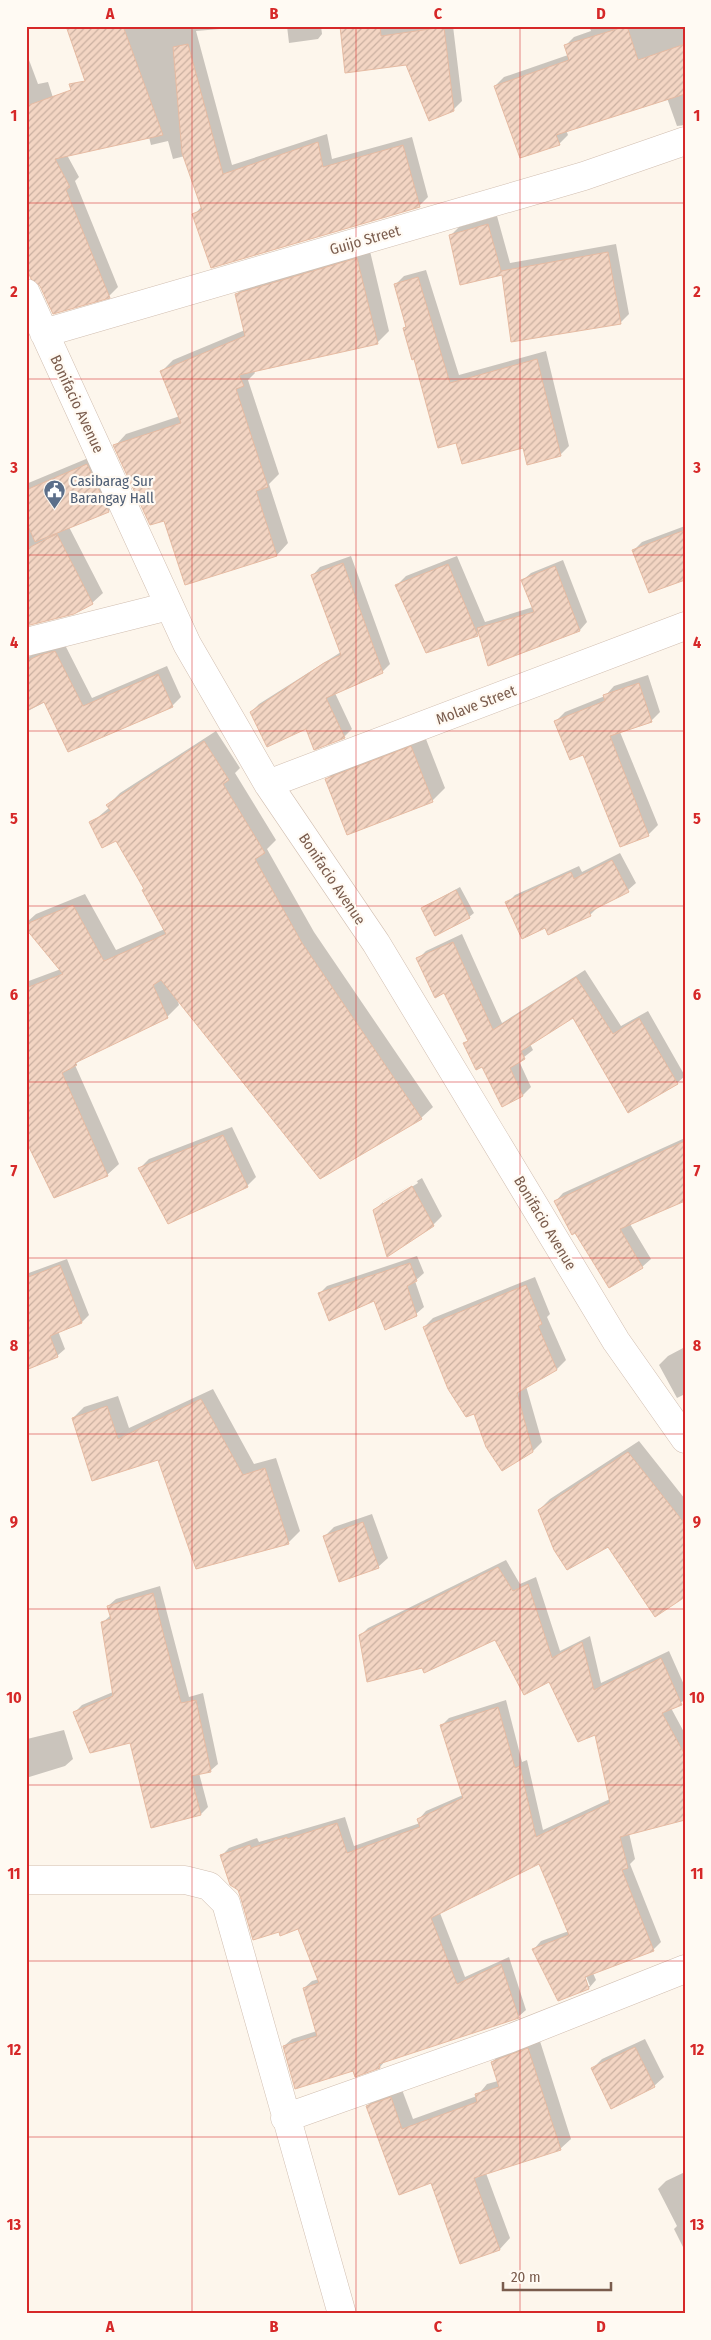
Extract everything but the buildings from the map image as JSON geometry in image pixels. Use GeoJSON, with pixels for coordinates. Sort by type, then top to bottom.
{"type":"FeatureCollection","features":[{"type":"Feature","properties":{"kind":"street","name":"Guijo Street"},"geometry":{"type":"LineString","coordinates":[[44,333],[584,176],[685,141]]}},
{"type":"Feature","properties":{"kind":"street","name":"Bonifacio Avenue"},"geometry":{"type":"LineString","coordinates":[[26,293],[187,644],[268,784],[376,943],[616,1340],[685,1439]]}},
{"type":"Feature","properties":{"kind":"street"},"geometry":{"type":"LineString","coordinates":[[26,642],[169,606]]}},
{"type":"Feature","properties":{"kind":"street","name":"Molave Street"},"geometry":{"type":"LineString","coordinates":[[268,784],[685,626]]}},
{"type":"Feature","properties":{"kind":"street"},"geometry":{"type":"LineString","coordinates":[[26,1880],[185,1880],[209,1886],[226,1903],[285,2118],[342,2314]]}},
{"type":"Feature","properties":{"kind":"street"},"geometry":{"type":"LineString","coordinates":[[285,2118],[511,2038],[685,1969]]}},
{"type":"Feature","properties":{"kind":"place","name":"Casibarag Sur Barangay Hall"},"geometry":{"type":"Point","coordinates":[54,509]}}]}
